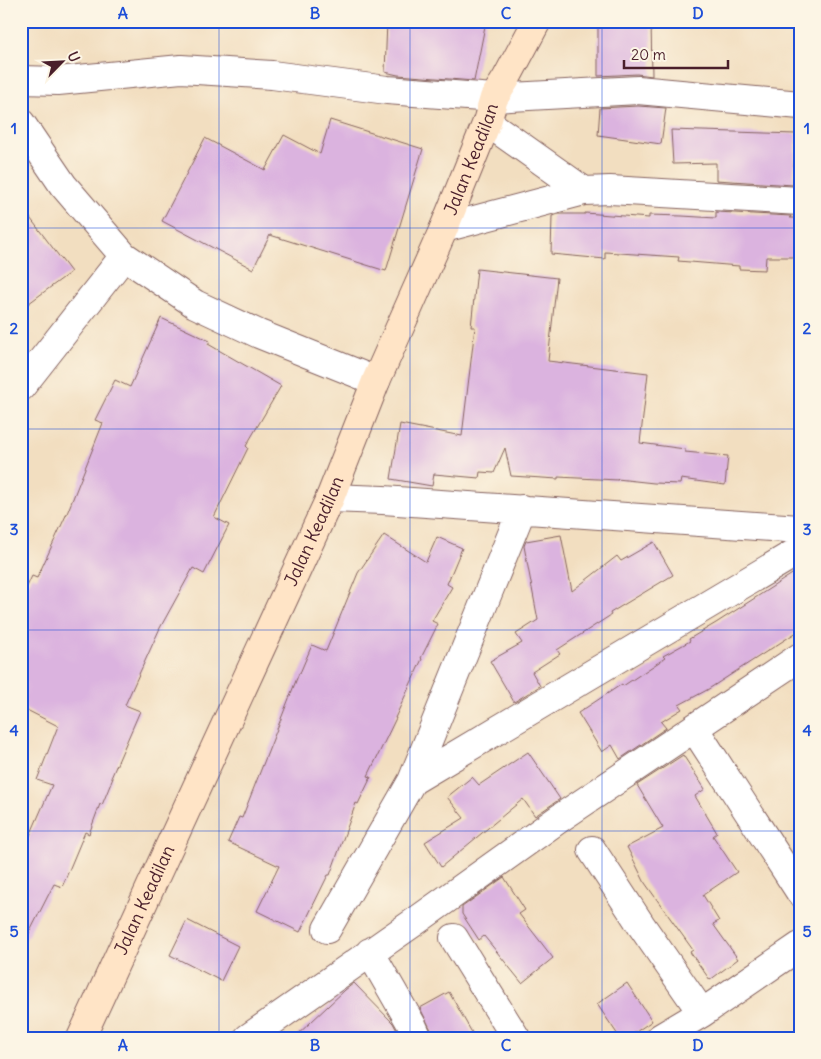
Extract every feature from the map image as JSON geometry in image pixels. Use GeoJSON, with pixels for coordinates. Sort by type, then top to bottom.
{"type":"FeatureCollection","features":[{"type":"Feature","properties":{"kind":"main road","name":"Jalan Keadilan"},"geometry":{"type":"LineString","coordinates":[[81,1038],[330,498],[376,381],[444,228],[490,110],[537,21]]}},
{"type":"Feature","properties":{"kind":"street"},"geometry":{"type":"LineString","coordinates":[[21,80],[58,81],[181,69],[272,75],[387,90],[490,110],[638,90],[800,105]]}},
{"type":"Feature","properties":{"kind":"street"},"geometry":{"type":"LineString","coordinates":[[490,110],[584,191]]}},
{"type":"Feature","properties":{"kind":"street"},"geometry":{"type":"LineString","coordinates":[[21,123],[64,185],[124,256],[194,304],[259,334],[376,381]]}},
{"type":"Feature","properties":{"kind":"street"},"geometry":{"type":"LineString","coordinates":[[444,228],[584,191],[610,190],[800,201]]}},
{"type":"Feature","properties":{"kind":"street"},"geometry":{"type":"LineString","coordinates":[[21,387],[124,256]]}},
{"type":"Feature","properties":{"kind":"street"},"geometry":{"type":"LineString","coordinates":[[330,498],[522,509],[800,529]]}},
{"type":"Feature","properties":{"kind":"street"},"geometry":{"type":"LineString","coordinates":[[327,929],[412,781],[522,509]]}},
{"type":"Feature","properties":{"kind":"street"},"geometry":{"type":"LineString","coordinates":[[412,781],[800,550]]}},
{"type":"Feature","properties":{"kind":"street"},"geometry":{"type":"LineString","coordinates":[[248,1038],[560,818],[800,657]]}},
{"type":"Feature","properties":{"kind":"street"},"geometry":{"type":"LineString","coordinates":[[694,728],[800,892]]}},
{"type":"Feature","properties":{"kind":"street"},"geometry":{"type":"LineString","coordinates":[[592,850],[702,1013]]}},
{"type":"Feature","properties":{"kind":"street"},"geometry":{"type":"LineString","coordinates":[[454,938],[516,1038]]}},
{"type":"Feature","properties":{"kind":"street"},"geometry":{"type":"LineString","coordinates":[[660,1038],[702,1013],[800,946]]}},
{"type":"Feature","properties":{"kind":"street"},"geometry":{"type":"LineString","coordinates":[[370,952],[414,1027],[418,1038]]}},
{"type":"Feature","properties":{"kind":"building"},"geometry":{"type":"Polygon","coordinates":[[[387,21],[486,21],[474,81],[398,75],[385,72],[387,21]]]}},
{"type":"Feature","properties":{"kind":"building"},"geometry":{"type":"Polygon","coordinates":[[[598,21],[651,21],[652,76],[637,74],[598,76],[598,21]]]}},
{"type":"Feature","properties":{"kind":"building"},"geometry":{"type":"Polygon","coordinates":[[[638,106],[666,108],[661,144],[598,135],[600,108],[638,106]]]}},
{"type":"Feature","properties":{"kind":"building"},"geometry":{"type":"Polygon","coordinates":[[[330,120],[423,149],[386,271],[270,235],[253,269],[162,221],[205,138],[265,170],[284,135],[320,154],[330,120]]]}},
{"type":"Feature","properties":{"kind":"building"},"geometry":{"type":"Polygon","coordinates":[[[671,130],[796,134],[793,185],[716,180],[716,163],[673,164],[671,130]]]}},
{"type":"Feature","properties":{"kind":"building"},"geometry":{"type":"Polygon","coordinates":[[[21,206],[71,272],[21,309],[21,206]]]}},
{"type":"Feature","properties":{"kind":"building"},"geometry":{"type":"Polygon","coordinates":[[[716,212],[791,216],[790,218],[797,218],[797,257],[766,257],[765,270],[739,269],[739,266],[678,261],[679,257],[605,252],[605,259],[551,254],[552,216],[559,214],[585,213],[649,218],[649,215],[716,218],[716,212]]]}},
{"type":"Feature","properties":{"kind":"building"},"geometry":{"type":"Polygon","coordinates":[[[477,269],[557,278],[548,361],[648,373],[640,443],[685,449],[685,452],[728,456],[725,485],[681,479],[680,484],[617,479],[558,477],[558,479],[511,476],[505,448],[494,473],[480,472],[479,478],[434,474],[432,486],[391,479],[400,424],[462,436],[475,327],[471,327],[477,269]]]}},
{"type":"Feature","properties":{"kind":"building"},"geometry":{"type":"Polygon","coordinates":[[[161,318],[210,341],[208,344],[281,386],[246,446],[248,448],[214,517],[229,525],[204,574],[193,568],[160,628],[125,705],[140,711],[89,834],[85,832],[62,887],[54,884],[21,949],[21,856],[52,785],[37,780],[58,726],[21,707],[21,599],[32,576],[37,578],[68,511],[103,423],[95,420],[115,380],[130,387],[161,318]]]}},
{"type":"Feature","properties":{"kind":"building"},"geometry":{"type":"Polygon","coordinates":[[[384,535],[426,562],[437,537],[462,548],[447,584],[452,587],[432,621],[438,624],[368,776],[371,777],[358,804],[356,803],[330,875],[328,875],[300,932],[257,911],[279,866],[228,842],[239,817],[242,818],[299,673],[312,645],[326,651],[358,573],[384,535]]]}},
{"type":"Feature","properties":{"kind":"building"},"geometry":{"type":"Polygon","coordinates":[[[561,535],[572,591],[617,556],[621,561],[654,542],[673,575],[610,613],[611,615],[557,650],[560,654],[532,672],[540,686],[514,702],[490,661],[522,643],[516,634],[538,620],[524,546],[526,541],[561,535]]]}},
{"type":"Feature","properties":{"kind":"building"},"geometry":{"type":"Polygon","coordinates":[[[800,569],[800,630],[707,690],[679,705],[682,709],[661,722],[666,728],[620,759],[612,745],[602,752],[578,713],[622,684],[623,686],[665,658],[663,656],[690,641],[689,639],[800,569]]]}},
{"type":"Feature","properties":{"kind":"building"},"geometry":{"type":"Polygon","coordinates":[[[528,752],[560,799],[535,816],[523,799],[441,867],[425,842],[464,818],[447,797],[472,777],[479,785],[528,752]]]}},
{"type":"Feature","properties":{"kind":"building"},"geometry":{"type":"Polygon","coordinates":[[[683,755],[705,789],[695,796],[717,833],[713,836],[737,872],[703,895],[719,921],[713,924],[738,959],[710,980],[690,952],[693,950],[645,883],[627,847],[663,828],[637,785],[683,755]]]}},
{"type":"Feature","properties":{"kind":"building"},"geometry":{"type":"Polygon","coordinates":[[[504,877],[525,910],[519,914],[553,958],[522,983],[484,936],[479,940],[462,914],[462,907],[504,877]]]}},
{"type":"Feature","properties":{"kind":"building"},"geometry":{"type":"Polygon","coordinates":[[[187,920],[238,946],[221,981],[170,955],[187,920]]]}},
{"type":"Feature","properties":{"kind":"building"},"geometry":{"type":"Polygon","coordinates":[[[354,983],[393,1023],[401,1038],[294,1038],[345,990],[354,983]]]}},
{"type":"Feature","properties":{"kind":"building"},"geometry":{"type":"Polygon","coordinates":[[[627,983],[652,1021],[627,1038],[620,1038],[597,1004],[627,983]]]}},
{"type":"Feature","properties":{"kind":"building"},"geometry":{"type":"Polygon","coordinates":[[[449,992],[475,1038],[433,1038],[420,1008],[449,992]]]}}]}
